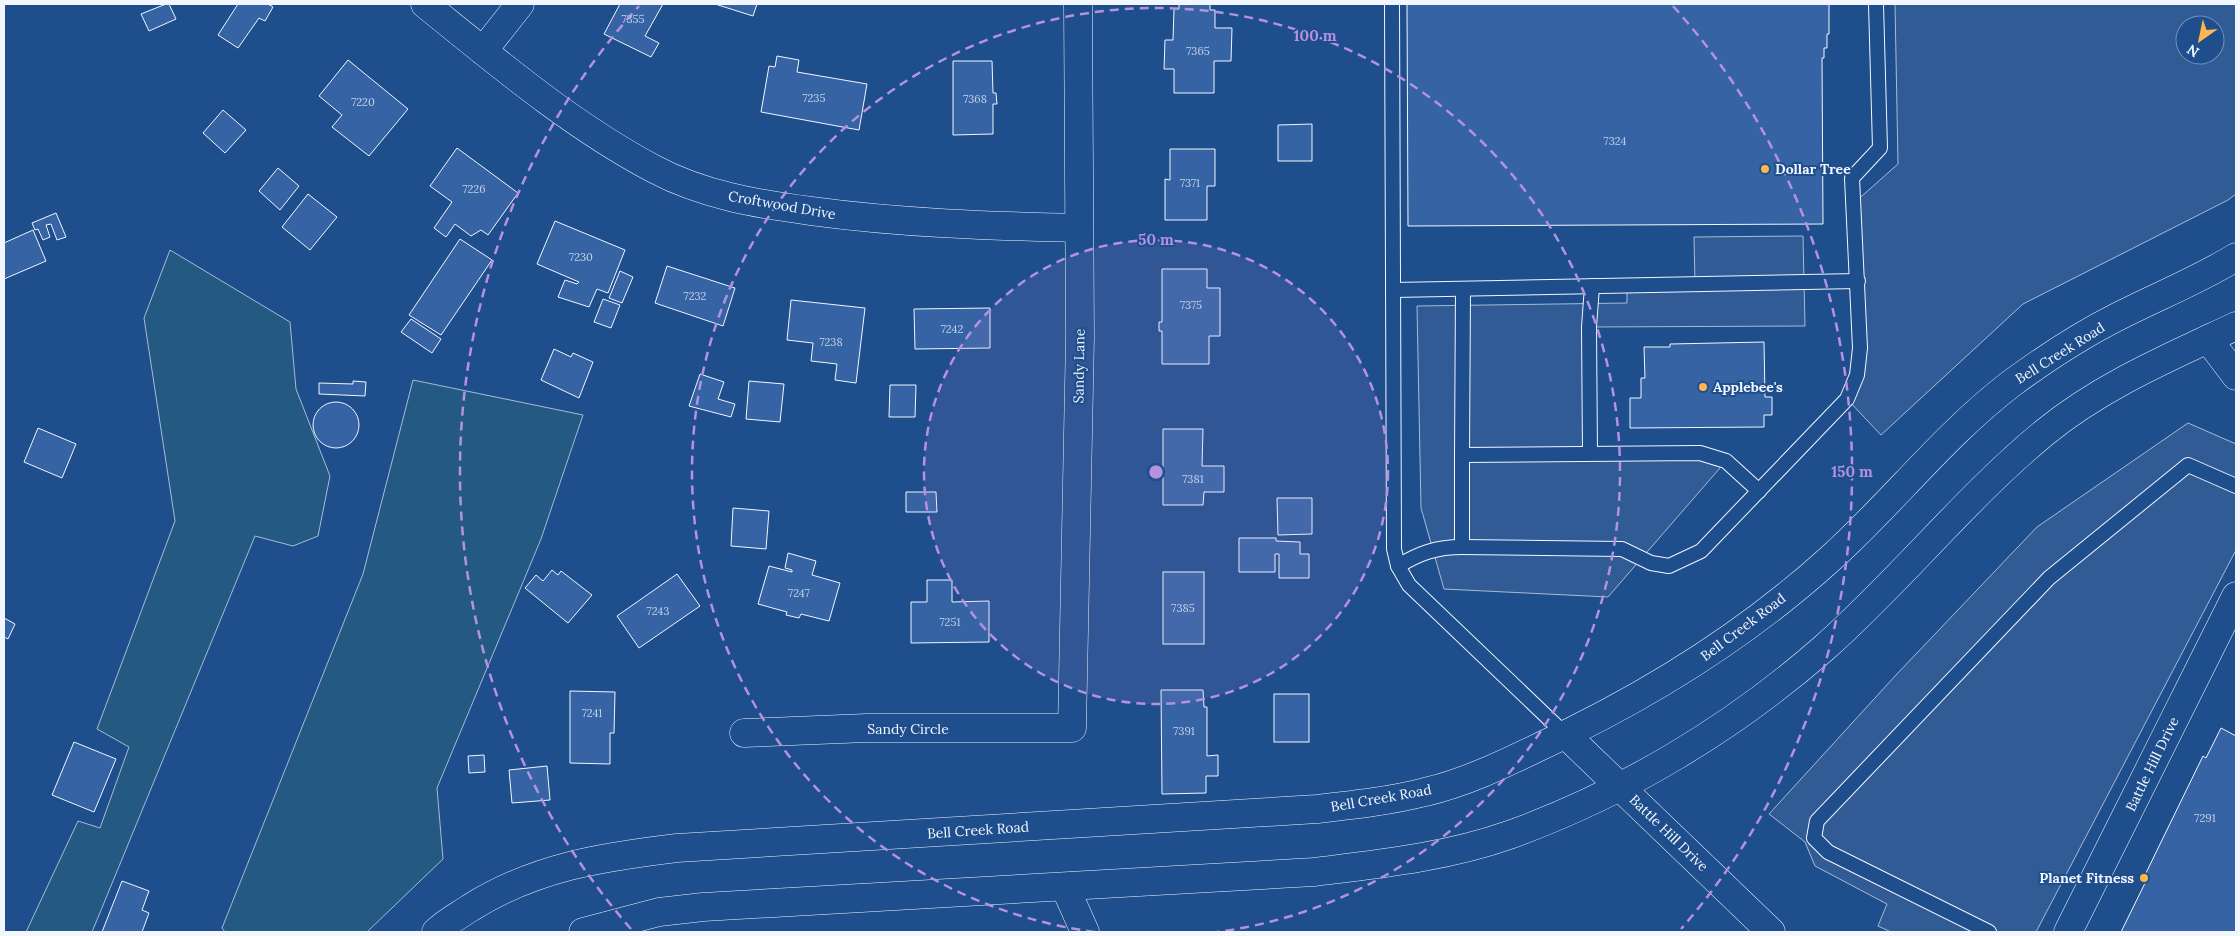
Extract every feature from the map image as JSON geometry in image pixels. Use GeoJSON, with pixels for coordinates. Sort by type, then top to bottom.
{"type":"FeatureCollection","features":[{"type":"Feature","properties":{"kind":"main road","name":"Croftwood Drive"},"geometry":{"type":"LineString","coordinates":[[425,4],[540,96],[599,137],[655,170],[707,191],[750,203],[857,218],[955,225],[1078,228]]}},
{"type":"Feature","properties":{"kind":"main road"},"geometry":{"type":"LineString","coordinates":[[482,51],[520,4]]}},
{"type":"Feature","properties":{"kind":"main road","name":"Sandy Lane"},"geometry":{"type":"LineString","coordinates":[[1072,728],[1080,337],[1078,4]]}},
{"type":"Feature","properties":{"kind":"main road","name":"Bell Creek Road"},"geometry":{"type":"LineString","coordinates":[[436,932],[445,924],[492,894],[532,877],[578,863],[622,855],[677,848],[1317,809],[1381,801],[1427,792],[1472,776],[1566,735],[1646,693],[1703,658],[1765,612],[1830,559],[1957,431],[2018,379],[2056,352],[2118,317],[2212,272],[2236,257]]}},
{"type":"Feature","properties":{"kind":"main road"},"geometry":{"type":"LineString","coordinates":[[583,932],[659,912],[703,907],[1314,872],[1380,864],[1454,850],[1508,835],[1620,785],[1690,747],[1765,696],[1823,648],[1873,602],[2010,463],[2046,432],[2115,385],[2236,326]]}},
{"type":"Feature","properties":{"kind":"main road"},"geometry":{"type":"LineString","coordinates":[[2208,339],[2236,376]]}},
{"type":"Feature","properties":{"kind":"main road","name":"Battle Hill Drive"},"geometry":{"type":"LineString","coordinates":[[2068,932],[2236,596]]}},
{"type":"Feature","properties":{"kind":"main road","name":"Sandy Circle"},"geometry":{"type":"LineString","coordinates":[[744,733],[867,728],[1072,728]]}},
{"type":"Feature","properties":{"kind":"main road","name":"Battle Hill Drive"},"geometry":{"type":"LineString","coordinates":[[1566,735],[1771,932]]}},
{"type":"Feature","properties":{"kind":"main road"},"geometry":{"type":"LineString","coordinates":[[1065,887],[1085,932]]}},
{"type":"Feature","properties":{"kind":"lane"},"geometry":{"type":"LineString","coordinates":[[1392,4],[1394,549],[1398,566],[1410,585],[1566,735]]}},
{"type":"Feature","properties":{"kind":"lane"},"geometry":{"type":"LineString","coordinates":[[1398,566],[1419,553],[1449,547],[1622,549],[1651,563],[1669,566],[1701,551],[1847,399],[1857,375],[1860,348],[1852,178],[1880,148],[1876,4]]}},
{"type":"Feature","properties":{"kind":"lane"},"geometry":{"type":"LineString","coordinates":[[1393,290],[1858,281]]}},
{"type":"Feature","properties":{"kind":"lane"},"geometry":{"type":"LineString","coordinates":[[1590,453],[1589,327],[1592,286]]}},
{"type":"Feature","properties":{"kind":"lane"},"geometry":{"type":"LineString","coordinates":[[1462,547],[1463,289]]}},
{"type":"Feature","properties":{"kind":"lane"},"geometry":{"type":"LineString","coordinates":[[1462,455],[1700,453],[1726,461],[1759,491]]}},
{"type":"Feature","properties":{"kind":"lane"},"geometry":{"type":"LineString","coordinates":[[1989,932],[1828,852],[1814,838],[1817,821],[2049,578],[2188,465],[2236,486]]}},
{"type":"Feature","properties":{"kind":"shaded area"},"geometry":{"type":"Polygon","coordinates":[[[1895,4],[2236,4],[2236,194],[2228,200],[2023,304],[1881,435],[1847,399],[1857,375],[1854,203],[1898,164],[1895,4]]]}},
{"type":"Feature","properties":{"kind":"shaded area"},"geometry":{"type":"Polygon","coordinates":[[[1803,236],[1805,326],[1589,327],[1590,453],[1726,461],[1608,597],[1444,589],[1421,508],[1417,306],[1627,303],[1627,286],[1695,284],[1694,237],[1803,236]]]}},
{"type":"Feature","properties":{"kind":"shaded area"},"geometry":{"type":"Polygon","coordinates":[[[170,250],[290,322],[296,389],[330,476],[318,536],[293,546],[255,536],[92,932],[26,932],[78,821],[100,828],[129,747],[97,729],[175,521],[144,318],[170,250]]]}},
{"type":"Feature","properties":{"kind":"shaded area"},"geometry":{"type":"Polygon","coordinates":[[[413,380],[583,415],[541,539],[437,788],[443,859],[367,932],[225,932],[222,928],[363,574],[413,380]]]}},
{"type":"Feature","properties":{"kind":"shaded area"},"geometry":{"type":"Polygon","coordinates":[[[2188,423],[2236,444],[2236,550],[2036,932],[1891,932],[1878,926],[1887,904],[1815,866],[1805,842],[1769,814],[1896,675],[2037,527],[2188,423]]]}},
{"type":"Feature","properties":{"kind":"building"},"geometry":{"type":"Polygon","coordinates":[[[169,4],[176,19],[149,31],[141,14],[169,4]]]}},
{"type":"Feature","properties":{"kind":"building"},"geometry":{"type":"Polygon","coordinates":[[[238,4],[268,4],[273,7],[265,21],[259,18],[238,48],[218,35],[238,4]]]}},
{"type":"Feature","properties":{"kind":"building"},"geometry":{"type":"Polygon","coordinates":[[[620,4],[663,4],[645,36],[659,43],[651,57],[604,34],[620,4]]]}},
{"type":"Feature","properties":{"kind":"building"},"geometry":{"type":"Polygon","coordinates":[[[715,4],[757,4],[753,16],[715,4]]]}},
{"type":"Feature","properties":{"kind":"building"},"geometry":{"type":"Polygon","coordinates":[[[1179,4],[1210,4],[1210,10],[1215,10],[1215,28],[1232,28],[1231,61],[1214,61],[1214,93],[1174,93],[1174,69],[1164,69],[1165,40],[1173,40],[1174,9],[1179,9],[1179,4]]]}},
{"type":"Feature","properties":{"kind":"building"},"geometry":{"type":"Polygon","coordinates":[[[1407,4],[1829,4],[1829,34],[1827,34],[1827,48],[1824,48],[1824,58],[1822,58],[1823,224],[1408,226],[1407,4]]]}},
{"type":"Feature","properties":{"kind":"building"},"geometry":{"type":"Polygon","coordinates":[[[777,56],[799,60],[797,72],[867,84],[859,130],[761,112],[769,66],[775,67],[777,56]]]}},
{"type":"Feature","properties":{"kind":"building"},"geometry":{"type":"Polygon","coordinates":[[[348,60],[408,109],[369,156],[332,127],[342,115],[319,96],[348,60]]]}},
{"type":"Feature","properties":{"kind":"building"},"geometry":{"type":"Polygon","coordinates":[[[953,61],[992,61],[993,93],[996,93],[997,104],[993,104],[993,134],[953,135],[953,61]]]}},
{"type":"Feature","properties":{"kind":"building"},"geometry":{"type":"Polygon","coordinates":[[[223,110],[246,130],[225,153],[203,133],[223,110]]]}},
{"type":"Feature","properties":{"kind":"building"},"geometry":{"type":"Polygon","coordinates":[[[1312,124],[1312,161],[1278,161],[1278,125],[1312,124]]]}},
{"type":"Feature","properties":{"kind":"building"},"geometry":{"type":"Polygon","coordinates":[[[457,148],[518,193],[488,235],[481,230],[471,236],[455,224],[446,237],[434,228],[452,202],[430,186],[457,148]]]}},
{"type":"Feature","properties":{"kind":"building"},"geometry":{"type":"Polygon","coordinates":[[[1170,149],[1215,149],[1215,186],[1207,186],[1207,220],[1165,220],[1165,179],[1170,180],[1170,149]]]}},
{"type":"Feature","properties":{"kind":"building"},"geometry":{"type":"Polygon","coordinates":[[[278,168],[299,186],[280,210],[259,191],[278,168]]]}},
{"type":"Feature","properties":{"kind":"building"},"geometry":{"type":"Polygon","coordinates":[[[308,194],[337,217],[310,250],[282,227],[308,194]]]}},
{"type":"Feature","properties":{"kind":"building"},"geometry":{"type":"Polygon","coordinates":[[[56,213],[66,237],[57,240],[51,224],[46,225],[50,237],[43,240],[38,229],[35,230],[32,223],[56,213]]]}},
{"type":"Feature","properties":{"kind":"building"},"geometry":{"type":"Polygon","coordinates":[[[555,221],[625,250],[608,293],[597,289],[589,307],[558,297],[565,280],[577,284],[579,282],[537,264],[555,221]]]}},
{"type":"Feature","properties":{"kind":"building"},"geometry":{"type":"Polygon","coordinates":[[[33,230],[46,261],[4,279],[4,243],[33,230]]]}},
{"type":"Feature","properties":{"kind":"building"},"geometry":{"type":"Polygon","coordinates":[[[460,239],[492,260],[441,335],[409,315],[460,239]]]}},
{"type":"Feature","properties":{"kind":"building"},"geometry":{"type":"Polygon","coordinates":[[[667,266],[735,288],[723,326],[655,303],[667,266]]]}},
{"type":"Feature","properties":{"kind":"building"},"geometry":{"type":"Polygon","coordinates":[[[1162,269],[1207,269],[1207,288],[1220,288],[1220,336],[1209,336],[1209,364],[1162,364],[1162,331],[1159,331],[1159,322],[1162,322],[1162,269]]]}},
{"type":"Feature","properties":{"kind":"building"},"geometry":{"type":"Polygon","coordinates":[[[620,271],[633,277],[622,303],[609,298],[620,271]]]}},
{"type":"Feature","properties":{"kind":"building"},"geometry":{"type":"Polygon","coordinates":[[[603,299],[620,305],[611,328],[594,322],[603,299]]]}},
{"type":"Feature","properties":{"kind":"building"},"geometry":{"type":"Polygon","coordinates":[[[791,300],[865,308],[856,383],[835,380],[837,364],[811,361],[813,343],[787,340],[791,300]]]}},
{"type":"Feature","properties":{"kind":"building"},"geometry":{"type":"Polygon","coordinates":[[[990,308],[990,348],[915,349],[914,309],[990,308]]]}},
{"type":"Feature","properties":{"kind":"building"},"geometry":{"type":"Polygon","coordinates":[[[411,319],[441,339],[432,353],[401,332],[411,319]]]}},
{"type":"Feature","properties":{"kind":"building","name":"Applebee's"},"geometry":{"type":"Polygon","coordinates":[[[1764,342],[1765,397],[1772,397],[1772,415],[1764,415],[1764,427],[1630,428],[1630,398],[1641,398],[1641,378],[1645,378],[1644,347],[1670,347],[1670,344],[1764,342]]]}},
{"type":"Feature","properties":{"kind":"building"},"geometry":{"type":"Polygon","coordinates":[[[554,349],[571,357],[573,353],[593,362],[579,398],[541,380],[554,349]]]}},
{"type":"Feature","properties":{"kind":"building"},"geometry":{"type":"Polygon","coordinates":[[[700,374],[724,382],[718,399],[735,404],[731,417],[689,406],[700,374]]]}},
{"type":"Feature","properties":{"kind":"building"},"geometry":{"type":"Polygon","coordinates":[[[353,381],[366,382],[365,396],[319,394],[319,383],[353,384],[353,381]]]}},
{"type":"Feature","properties":{"kind":"building"},"geometry":{"type":"Polygon","coordinates":[[[749,381],[784,384],[780,422],[746,419],[749,381]]]}},
{"type":"Feature","properties":{"kind":"building"},"geometry":{"type":"Polygon","coordinates":[[[890,385],[916,385],[915,417],[889,417],[890,385]]]}},
{"type":"Feature","properties":{"kind":"building"},"geometry":{"type":"Polygon","coordinates":[[[336,402],[349,406],[355,412],[359,425],[355,438],[349,444],[336,448],[323,444],[317,438],[313,425],[317,412],[323,406],[336,402]]]}},
{"type":"Feature","properties":{"kind":"building"},"geometry":{"type":"Polygon","coordinates":[[[38,428],[76,444],[62,478],[24,462],[38,428]]]}},
{"type":"Feature","properties":{"kind":"building"},"geometry":{"type":"Polygon","coordinates":[[[1163,429],[1203,429],[1202,466],[1224,466],[1224,492],[1204,492],[1203,505],[1163,505],[1163,429]]]}},
{"type":"Feature","properties":{"kind":"building"},"geometry":{"type":"Polygon","coordinates":[[[906,492],[936,492],[937,512],[906,512],[906,492]]]}},
{"type":"Feature","properties":{"kind":"building"},"geometry":{"type":"Polygon","coordinates":[[[1277,498],[1312,498],[1312,534],[1278,535],[1277,498]]]}},
{"type":"Feature","properties":{"kind":"building"},"geometry":{"type":"Polygon","coordinates":[[[733,508],[769,511],[766,549],[731,546],[733,508]]]}},
{"type":"Feature","properties":{"kind":"building"},"geometry":{"type":"Polygon","coordinates":[[[1239,538],[1276,538],[1276,541],[1300,542],[1300,554],[1309,554],[1309,578],[1279,578],[1279,554],[1275,554],[1275,572],[1239,572],[1239,538]]]}},
{"type":"Feature","properties":{"kind":"building"},"geometry":{"type":"Polygon","coordinates":[[[788,553],[816,561],[812,575],[840,583],[829,621],[801,614],[799,618],[786,615],[787,612],[758,604],[769,566],[792,572],[792,570],[785,568],[788,553]]]}},
{"type":"Feature","properties":{"kind":"building"},"geometry":{"type":"Polygon","coordinates":[[[552,570],[558,575],[561,571],[592,595],[568,623],[525,588],[536,575],[543,581],[552,570]]]}},
{"type":"Feature","properties":{"kind":"building"},"geometry":{"type":"Polygon","coordinates":[[[1163,572],[1204,572],[1204,644],[1163,644],[1163,572]]]}},
{"type":"Feature","properties":{"kind":"building"},"geometry":{"type":"Polygon","coordinates":[[[677,574],[700,606],[639,648],[617,616],[677,574]]]}},
{"type":"Feature","properties":{"kind":"building"},"geometry":{"type":"Polygon","coordinates":[[[927,580],[952,580],[952,602],[989,601],[989,642],[911,643],[911,602],[927,602],[927,580]]]}},
{"type":"Feature","properties":{"kind":"building"},"geometry":{"type":"Polygon","coordinates":[[[4,618],[15,624],[8,639],[4,637],[4,618]]]}},
{"type":"Feature","properties":{"kind":"building"},"geometry":{"type":"Polygon","coordinates":[[[1161,690],[1203,690],[1204,707],[1207,707],[1207,756],[1218,755],[1218,776],[1206,776],[1206,793],[1162,794],[1161,690]]]}},
{"type":"Feature","properties":{"kind":"building"},"geometry":{"type":"Polygon","coordinates":[[[570,691],[615,692],[614,733],[610,733],[610,764],[570,763],[570,691]]]}},
{"type":"Feature","properties":{"kind":"building"},"geometry":{"type":"Polygon","coordinates":[[[1274,694],[1309,694],[1309,742],[1274,742],[1274,694]]]}},
{"type":"Feature","properties":{"kind":"building"},"geometry":{"type":"Polygon","coordinates":[[[2221,728],[2236,736],[2236,932],[2121,932],[2147,879],[2144,877],[2203,756],[2206,758],[2221,728]]]}},
{"type":"Feature","properties":{"kind":"building"},"geometry":{"type":"Polygon","coordinates":[[[74,742],[116,759],[94,812],[52,795],[74,742]]]}},
{"type":"Feature","properties":{"kind":"building"},"geometry":{"type":"Polygon","coordinates":[[[484,755],[485,772],[469,773],[468,756],[484,755]]]}},
{"type":"Feature","properties":{"kind":"building"},"geometry":{"type":"Polygon","coordinates":[[[547,766],[550,800],[512,803],[509,770],[547,766]]]}},
{"type":"Feature","properties":{"kind":"building"},"geometry":{"type":"Polygon","coordinates":[[[122,881],[149,891],[142,910],[149,913],[142,932],[102,932],[122,881]]]}},
{"type":"Feature","properties":{"kind":"place","name":"Dollar Tree"},"geometry":{"type":"Point","coordinates":[1765,169]}},
{"type":"Feature","properties":{"kind":"place","name":"Applebee's"},"geometry":{"type":"Point","coordinates":[1703,387]}},
{"type":"Feature","properties":{"kind":"place","name":"Planet Fitness"},"geometry":{"type":"Point","coordinates":[2144,878]}}]}
